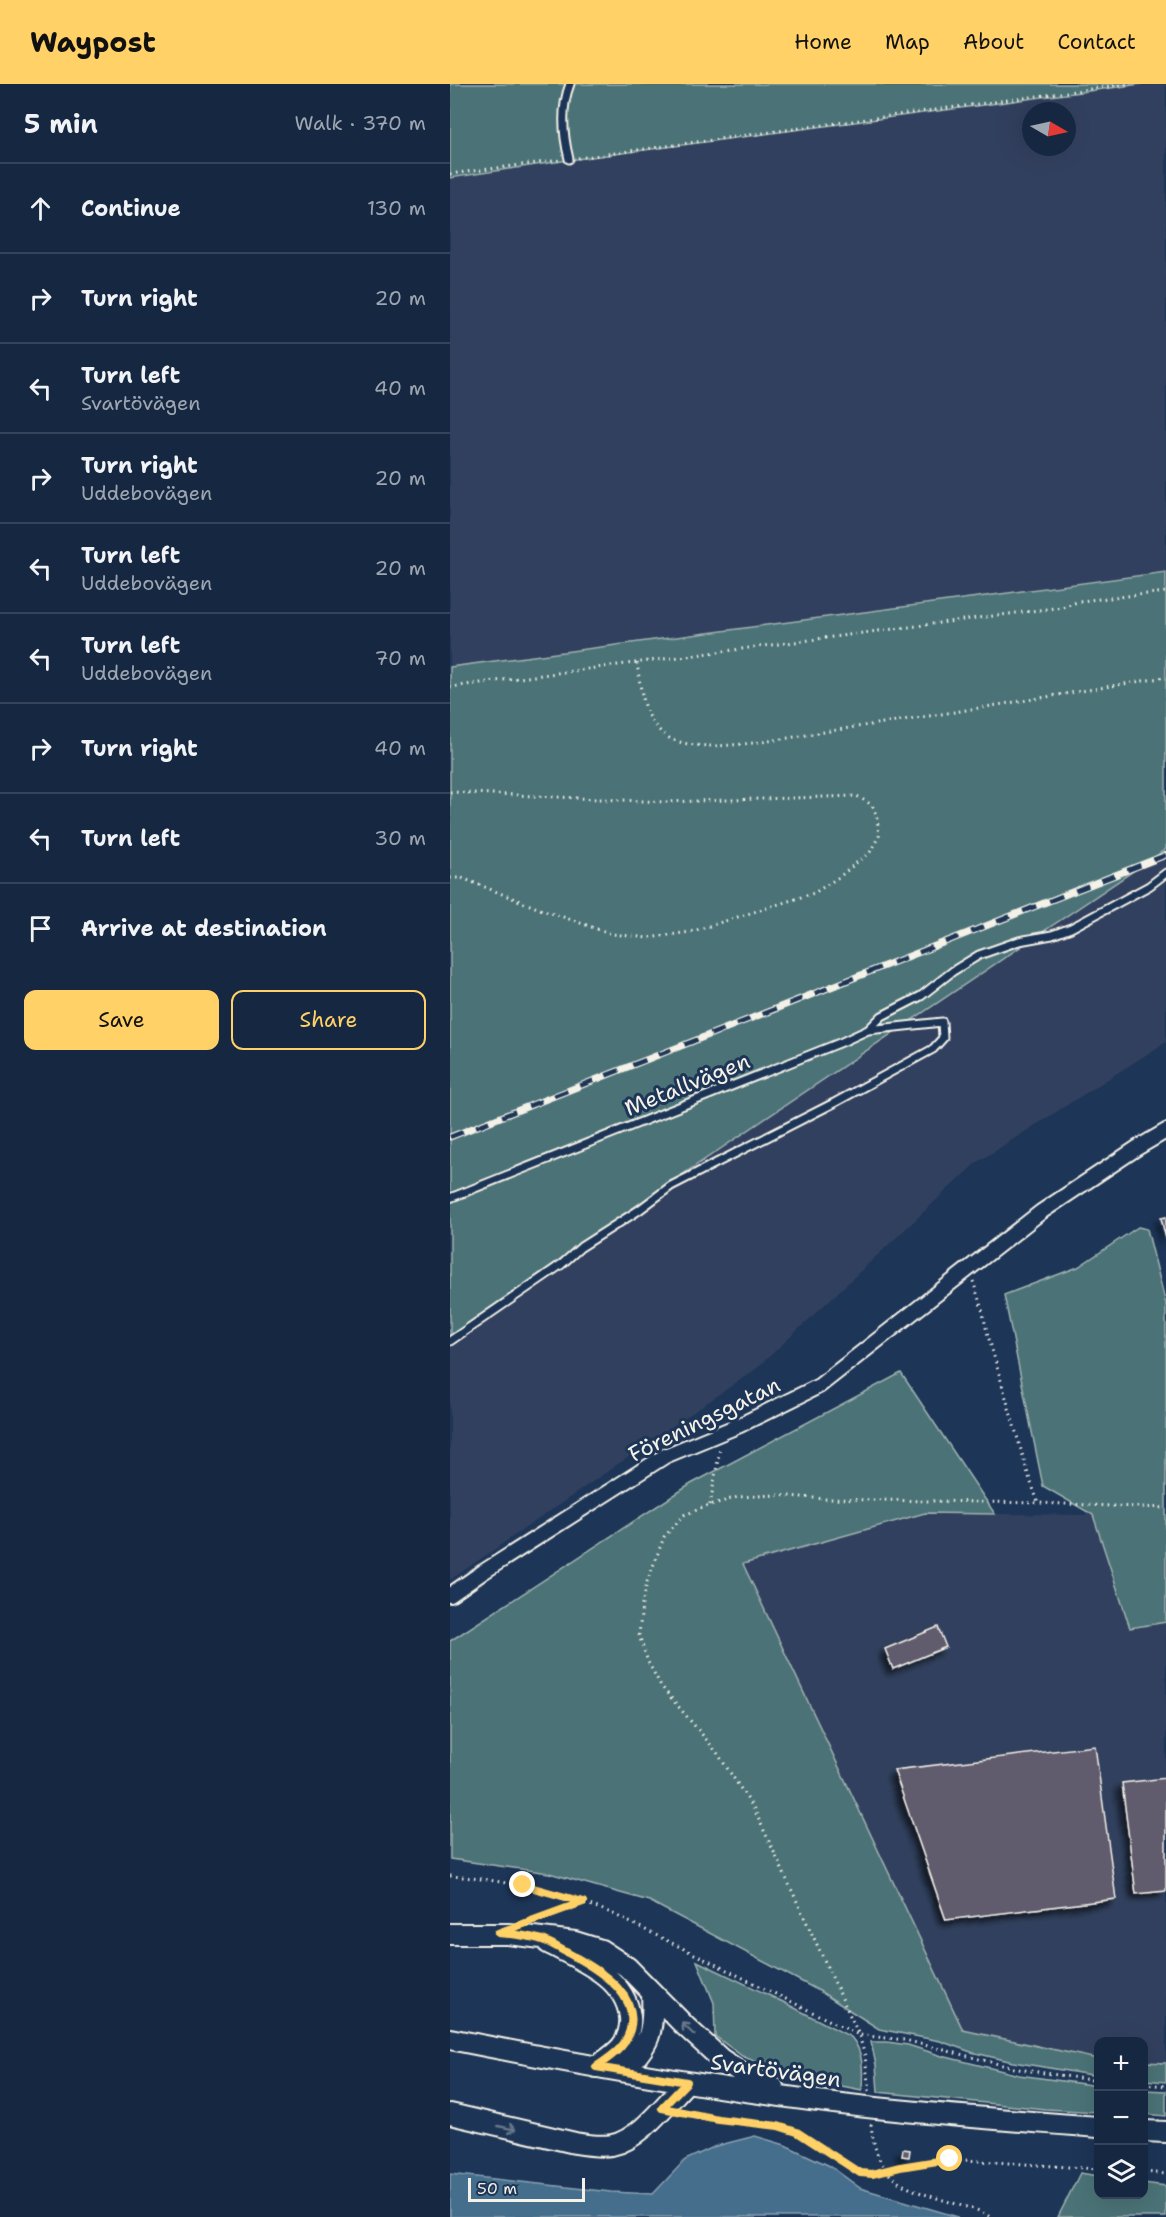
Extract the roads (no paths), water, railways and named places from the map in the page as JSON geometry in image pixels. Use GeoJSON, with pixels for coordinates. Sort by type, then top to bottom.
{"type":"FeatureCollection","features":[{"type":"Feature","properties":{"kind":"main road"},"geometry":{"type":"LineString","coordinates":[[450,1934],[498,1933],[575,1942],[601,1950],[627,1967],[708,2048],[733,2068],[764,2084],[810,2099]]}},
{"type":"Feature","properties":{"kind":"main road"},"geometry":{"type":"LineString","coordinates":[[541,1939],[600,1972],[614,1983],[627,2001],[631,2022],[627,2037],[620,2048],[596,2067]]}},
{"type":"Feature","properties":{"kind":"main road"},"geometry":{"type":"LineString","coordinates":[[622,2072],[637,2058],[649,2039],[652,2021],[652,1993]]}},
{"type":"Feature","properties":{"kind":"main road","name":"Svartövägen"},"geometry":{"type":"LineString","coordinates":[[450,2039],[622,2072],[810,2099],[976,2118],[1094,2127]]}},
{"type":"Feature","properties":{"kind":"main road"},"geometry":{"type":"LineString","coordinates":[[450,2114],[566,2142],[604,2146],[620,2143],[634,2136],[687,2082]]}},
{"type":"Feature","properties":{"kind":"main road"},"geometry":{"type":"LineString","coordinates":[[1148,2131],[1166,2132]]}},
{"type":"Feature","properties":{"kind":"street","name":"Föreningsgatan"},"geometry":{"type":"LineString","coordinates":[[450,1595],[664,1456],[722,1432],[819,1386],[1041,1212],[1166,1131]]}},
{"type":"Feature","properties":{"kind":"lane"},"geometry":{"type":"LineString","coordinates":[[569,159],[564,123],[566,96],[570,84]]}},
{"type":"Feature","properties":{"kind":"lane"},"geometry":{"type":"LineString","coordinates":[[868,1030],[882,1016],[921,996],[953,971],[979,955],[1019,941],[1071,928],[1149,886],[1166,873]]}},
{"type":"Feature","properties":{"kind":"lane","name":"Metallvägen"},"geometry":{"type":"LineString","coordinates":[[450,1198],[868,1030],[942,1022],[943,1038],[933,1049],[834,1103],[671,1186],[450,1341]]}},
{"type":"Feature","properties":{"kind":"railway"},"geometry":{"type":"LineString","coordinates":[[450,1137],[1166,855]]}}]}
